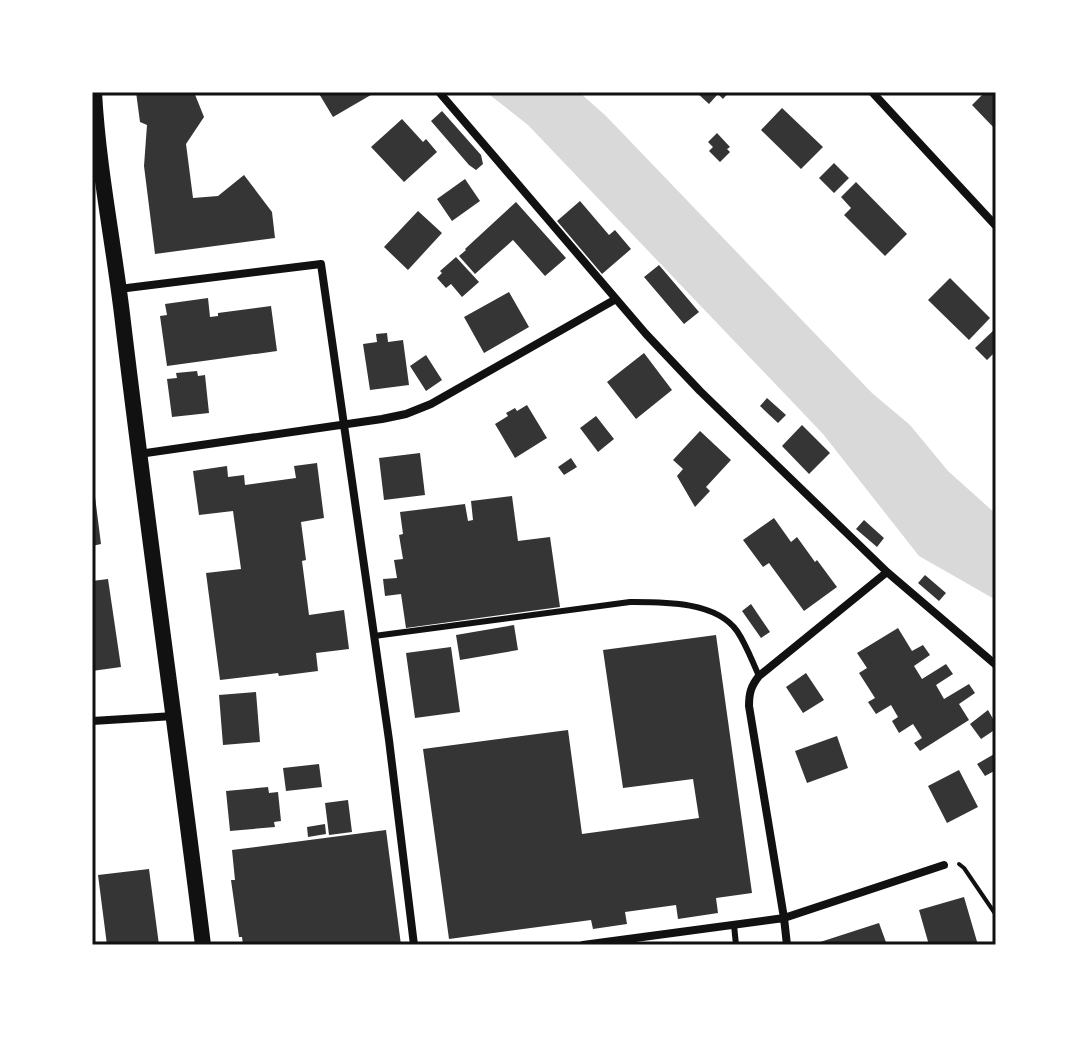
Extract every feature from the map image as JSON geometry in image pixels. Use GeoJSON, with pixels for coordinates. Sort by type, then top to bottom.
{"type":"FeatureCollection","features":[{"type":"Feature","properties":{"kind":"main road"},"geometry":{"type":"LineString","coordinates":[[94,92],[95,123],[203,945]]}},
{"type":"Feature","properties":{"kind":"street"},"geometry":{"type":"LineString","coordinates":[[439,92],[616,299],[700,391],[887,572],[996,665]]}},
{"type":"Feature","properties":{"kind":"street"},"geometry":{"type":"LineString","coordinates":[[872,92],[996,226]]}},
{"type":"Feature","properties":{"kind":"street"},"geometry":{"type":"LineString","coordinates":[[119,289],[321,264],[414,945]]}},
{"type":"Feature","properties":{"kind":"street"},"geometry":{"type":"LineString","coordinates":[[139,454],[382,419],[419,409],[616,299]]}},
{"type":"Feature","properties":{"kind":"street"},"geometry":{"type":"LineString","coordinates":[[787,945],[749,695],[759,676],[887,572]]}},
{"type":"Feature","properties":{"kind":"street"},"geometry":{"type":"LineString","coordinates":[[92,721],[174,716]]}},
{"type":"Feature","properties":{"kind":"street"},"geometry":{"type":"LineString","coordinates":[[583,945],[784,918],[944,865]]}},
{"type":"Feature","properties":{"kind":"lane"},"geometry":{"type":"LineString","coordinates":[[374,636],[630,602],[665,602],[698,607],[730,622],[759,676]]}},
{"type":"Feature","properties":{"kind":"lane"},"geometry":{"type":"LineString","coordinates":[[734,925],[736,945]]}},
{"type":"Feature","properties":{"kind":"path"},"geometry":{"type":"LineString","coordinates":[[944,865],[953,863],[964,868],[996,915]]}},
{"type":"Feature","properties":{"kind":"shaded area"},"geometry":{"type":"Polygon","coordinates":[[[486,92],[579,92],[606,116],[872,393],[910,425],[948,471],[996,514],[996,600],[919,556],[823,434],[528,125],[486,92]]]}},
{"type":"Feature","properties":{"kind":"building"},"geometry":{"type":"Polygon","coordinates":[[[136,92],[194,92],[204,117],[186,144],[193,198],[218,196],[244,175],[272,212],[275,238],[155,254],[144,166],[147,125],[140,122],[136,92]]]}},
{"type":"Feature","properties":{"kind":"building"},"geometry":{"type":"Polygon","coordinates":[[[318,92],[376,92],[333,117],[318,92]]]}},
{"type":"Feature","properties":{"kind":"building"},"geometry":{"type":"Polygon","coordinates":[[[696,92],[729,92],[723,99],[718,94],[709,104],[696,92]]]}},
{"type":"Feature","properties":{"kind":"building"},"geometry":{"type":"Polygon","coordinates":[[[985,92],[996,92],[996,130],[972,105],[985,92]]]}},
{"type":"Feature","properties":{"kind":"building"},"geometry":{"type":"Polygon","coordinates":[[[782,108],[823,147],[801,169],[761,130],[782,108]]]}},
{"type":"Feature","properties":{"kind":"building"},"geometry":{"type":"Polygon","coordinates":[[[442,111],[481,155],[483,164],[476,170],[431,121],[442,111]]]}},
{"type":"Feature","properties":{"kind":"building"},"geometry":{"type":"Polygon","coordinates":[[[402,119],[437,152],[404,182],[371,147],[402,119]]]}},
{"type":"Feature","properties":{"kind":"building"},"geometry":{"type":"Polygon","coordinates":[[[717,133],[730,147],[727,149],[730,152],[720,162],[709,151],[713,147],[708,142],[717,133]]]}},
{"type":"Feature","properties":{"kind":"building"},"geometry":{"type":"Polygon","coordinates":[[[834,163],[849,178],[834,193],[819,178],[834,163]]]}},
{"type":"Feature","properties":{"kind":"building"},"geometry":{"type":"Polygon","coordinates":[[[465,179],[480,201],[452,221],[437,199],[465,179]]]}},
{"type":"Feature","properties":{"kind":"building"},"geometry":{"type":"Polygon","coordinates":[[[856,182],[907,234],[885,256],[844,215],[851,208],[841,197],[856,182]]]}},
{"type":"Feature","properties":{"kind":"building"},"geometry":{"type":"Polygon","coordinates":[[[580,201],[609,235],[615,230],[631,249],[602,274],[557,221],[580,201]]]}},
{"type":"Feature","properties":{"kind":"building"},"geometry":{"type":"Polygon","coordinates":[[[516,202],[566,258],[545,276],[513,240],[475,274],[459,256],[516,202]]]}},
{"type":"Feature","properties":{"kind":"building"},"geometry":{"type":"Polygon","coordinates":[[[418,211],[442,233],[408,270],[384,247],[418,211]]]}},
{"type":"Feature","properties":{"kind":"building"},"geometry":{"type":"Polygon","coordinates":[[[456,257],[479,282],[462,297],[451,284],[446,288],[437,278],[442,273],[440,271],[456,257]]]}},
{"type":"Feature","properties":{"kind":"building"},"geometry":{"type":"Polygon","coordinates":[[[659,265],[699,312],[684,324],[644,277],[659,265]]]}},
{"type":"Feature","properties":{"kind":"building"},"geometry":{"type":"Polygon","coordinates":[[[950,278],[990,318],[969,340],[928,300],[950,278]]]}},
{"type":"Feature","properties":{"kind":"building"},"geometry":{"type":"Polygon","coordinates":[[[509,292],[529,327],[484,353],[464,317],[509,292]]]}},
{"type":"Feature","properties":{"kind":"building"},"geometry":{"type":"Polygon","coordinates":[[[208,298],[210,317],[218,316],[218,313],[271,306],[277,351],[167,366],[160,316],[167,315],[165,304],[208,298]]]}},
{"type":"Feature","properties":{"kind":"building"},"geometry":{"type":"Polygon","coordinates":[[[996,328],[996,351],[987,360],[975,348],[996,328]]]}},
{"type":"Feature","properties":{"kind":"building"},"geometry":{"type":"Polygon","coordinates":[[[387,333],[388,342],[403,340],[409,385],[370,390],[363,344],[377,342],[376,334],[387,333]]]}},
{"type":"Feature","properties":{"kind":"building"},"geometry":{"type":"Polygon","coordinates":[[[644,353],[672,390],[636,419],[607,382],[644,353]]]}},
{"type":"Feature","properties":{"kind":"building"},"geometry":{"type":"Polygon","coordinates":[[[426,355],[442,380],[426,391],[410,366],[426,355]]]}},
{"type":"Feature","properties":{"kind":"building"},"geometry":{"type":"Polygon","coordinates":[[[197,371],[198,376],[205,375],[209,413],[172,417],[167,379],[177,378],[176,373],[197,371]]]}},
{"type":"Feature","properties":{"kind":"building"},"geometry":{"type":"Polygon","coordinates":[[[767,398],[786,415],[778,423],[760,406],[767,398]]]}},
{"type":"Feature","properties":{"kind":"building"},"geometry":{"type":"Polygon","coordinates":[[[527,405],[547,438],[515,458],[495,424],[508,416],[506,413],[527,405]]]}},
{"type":"Feature","properties":{"kind":"building"},"geometry":{"type":"Polygon","coordinates":[[[596,416],[614,439],[598,452],[580,428],[596,416]]]}},
{"type":"Feature","properties":{"kind":"building"},"geometry":{"type":"Polygon","coordinates":[[[802,425],[830,453],[809,474],[782,446],[802,425]]]}},
{"type":"Feature","properties":{"kind":"building"},"geometry":{"type":"Polygon","coordinates":[[[700,431],[731,460],[706,487],[710,491],[695,507],[677,476],[683,469],[673,460],[700,431]]]}},
{"type":"Feature","properties":{"kind":"building"},"geometry":{"type":"Polygon","coordinates":[[[420,453],[425,495],[384,500],[379,458],[420,453]]]}},
{"type":"Feature","properties":{"kind":"building"},"geometry":{"type":"Polygon","coordinates":[[[571,458],[577,467],[564,475],[558,467],[571,458]]]}},
{"type":"Feature","properties":{"kind":"building"},"geometry":{"type":"Polygon","coordinates":[[[317,463],[324,518],[301,522],[309,615],[344,610],[349,649],[316,653],[318,671],[220,680],[206,573],[241,569],[233,511],[199,515],[193,471],[227,466],[228,477],[244,475],[245,485],[296,478],[294,466],[317,463]]]}},
{"type":"Feature","properties":{"kind":"building"},"geometry":{"type":"Polygon","coordinates":[[[92,489],[101,544],[92,546],[92,489]]]}},
{"type":"Feature","properties":{"kind":"building"},"geometry":{"type":"Polygon","coordinates":[[[512,496],[518,541],[550,537],[560,607],[406,628],[401,594],[385,596],[383,579],[397,578],[394,560],[403,559],[399,535],[403,534],[400,512],[465,504],[468,521],[473,520],[471,501],[512,496]]]}},
{"type":"Feature","properties":{"kind":"building"},"geometry":{"type":"Polygon","coordinates":[[[774,518],[791,542],[797,537],[837,587],[804,611],[769,563],[763,567],[743,540],[774,518]]]}},
{"type":"Feature","properties":{"kind":"building"},"geometry":{"type":"Polygon","coordinates":[[[864,520],[884,538],[877,547],[856,529],[864,520]]]}},
{"type":"Feature","properties":{"kind":"building"},"geometry":{"type":"Polygon","coordinates":[[[925,575],[946,593],[939,601],[918,583],[925,575]]]}},
{"type":"Feature","properties":{"kind":"building"},"geometry":{"type":"Polygon","coordinates":[[[108,579],[121,667],[92,671],[92,581],[108,579]]]}},
{"type":"Feature","properties":{"kind":"building"},"geometry":{"type":"Polygon","coordinates":[[[751,604],[770,632],[761,638],[742,611],[751,604]]]}},
{"type":"Feature","properties":{"kind":"building"},"geometry":{"type":"Polygon","coordinates":[[[514,625],[518,650],[460,660],[456,635],[514,625]]]}},
{"type":"Feature","properties":{"kind":"building"},"geometry":{"type":"Polygon","coordinates":[[[898,628],[912,651],[923,645],[930,655],[914,666],[922,679],[946,664],[953,674],[936,685],[944,699],[969,684],[975,693],[959,704],[969,720],[920,751],[914,743],[922,738],[913,724],[899,733],[892,721],[898,717],[891,705],[876,714],[868,702],[875,698],[859,673],[867,668],[857,653],[898,628]]]}},
{"type":"Feature","properties":{"kind":"building"},"geometry":{"type":"Polygon","coordinates":[[[716,635],[752,893],[716,898],[718,913],[678,919],[676,905],[625,912],[627,924],[593,929],[591,920],[449,939],[423,749],[568,730],[582,834],[699,818],[693,779],[623,788],[603,650],[716,635]]]}},
{"type":"Feature","properties":{"kind":"building"},"geometry":{"type":"Polygon","coordinates":[[[451,647],[460,712],[415,718],[406,653],[451,647]]]}},
{"type":"Feature","properties":{"kind":"building"},"geometry":{"type":"Polygon","coordinates":[[[806,673],[824,700],[803,713],[786,687],[806,673]]]}},
{"type":"Feature","properties":{"kind":"building"},"geometry":{"type":"Polygon","coordinates":[[[256,692],[260,742],[223,745],[219,695],[256,692]]]}},
{"type":"Feature","properties":{"kind":"building"},"geometry":{"type":"Polygon","coordinates":[[[988,710],[996,729],[981,739],[970,724],[988,710]]]}},
{"type":"Feature","properties":{"kind":"building"},"geometry":{"type":"Polygon","coordinates":[[[837,736],[848,768],[807,783],[795,751],[837,736]]]}},
{"type":"Feature","properties":{"kind":"building"},"geometry":{"type":"Polygon","coordinates":[[[996,753],[996,770],[985,776],[977,764],[996,753]]]}},
{"type":"Feature","properties":{"kind":"building"},"geometry":{"type":"Polygon","coordinates":[[[319,764],[322,787],[286,791],[283,768],[319,764]]]}},
{"type":"Feature","properties":{"kind":"building"},"geometry":{"type":"Polygon","coordinates":[[[959,770],[978,807],[947,823],[928,786],[959,770]]]}},
{"type":"Feature","properties":{"kind":"building"},"geometry":{"type":"Polygon","coordinates":[[[268,787],[269,793],[278,792],[281,821],[274,822],[275,827],[230,831],[226,791],[268,787]]]}},
{"type":"Feature","properties":{"kind":"building"},"geometry":{"type":"Polygon","coordinates":[[[348,800],[352,832],[329,835],[325,803],[348,800]]]}},
{"type":"Feature","properties":{"kind":"building"},"geometry":{"type":"Polygon","coordinates":[[[325,824],[326,834],[308,837],[307,827],[325,824]]]}},
{"type":"Feature","properties":{"kind":"building"},"geometry":{"type":"Polygon","coordinates":[[[386,830],[401,945],[243,945],[242,937],[239,937],[231,880],[235,880],[232,850],[386,830]]]}},
{"type":"Feature","properties":{"kind":"building"},"geometry":{"type":"Polygon","coordinates":[[[149,869],[159,945],[107,945],[98,875],[149,869]]]}},
{"type":"Feature","properties":{"kind":"building"},"geometry":{"type":"Polygon","coordinates":[[[964,897],[978,945],[929,945],[919,910],[964,897]]]}},
{"type":"Feature","properties":{"kind":"building"},"geometry":{"type":"Polygon","coordinates":[[[879,923],[887,945],[814,945],[814,944],[879,923]]]}}]}
